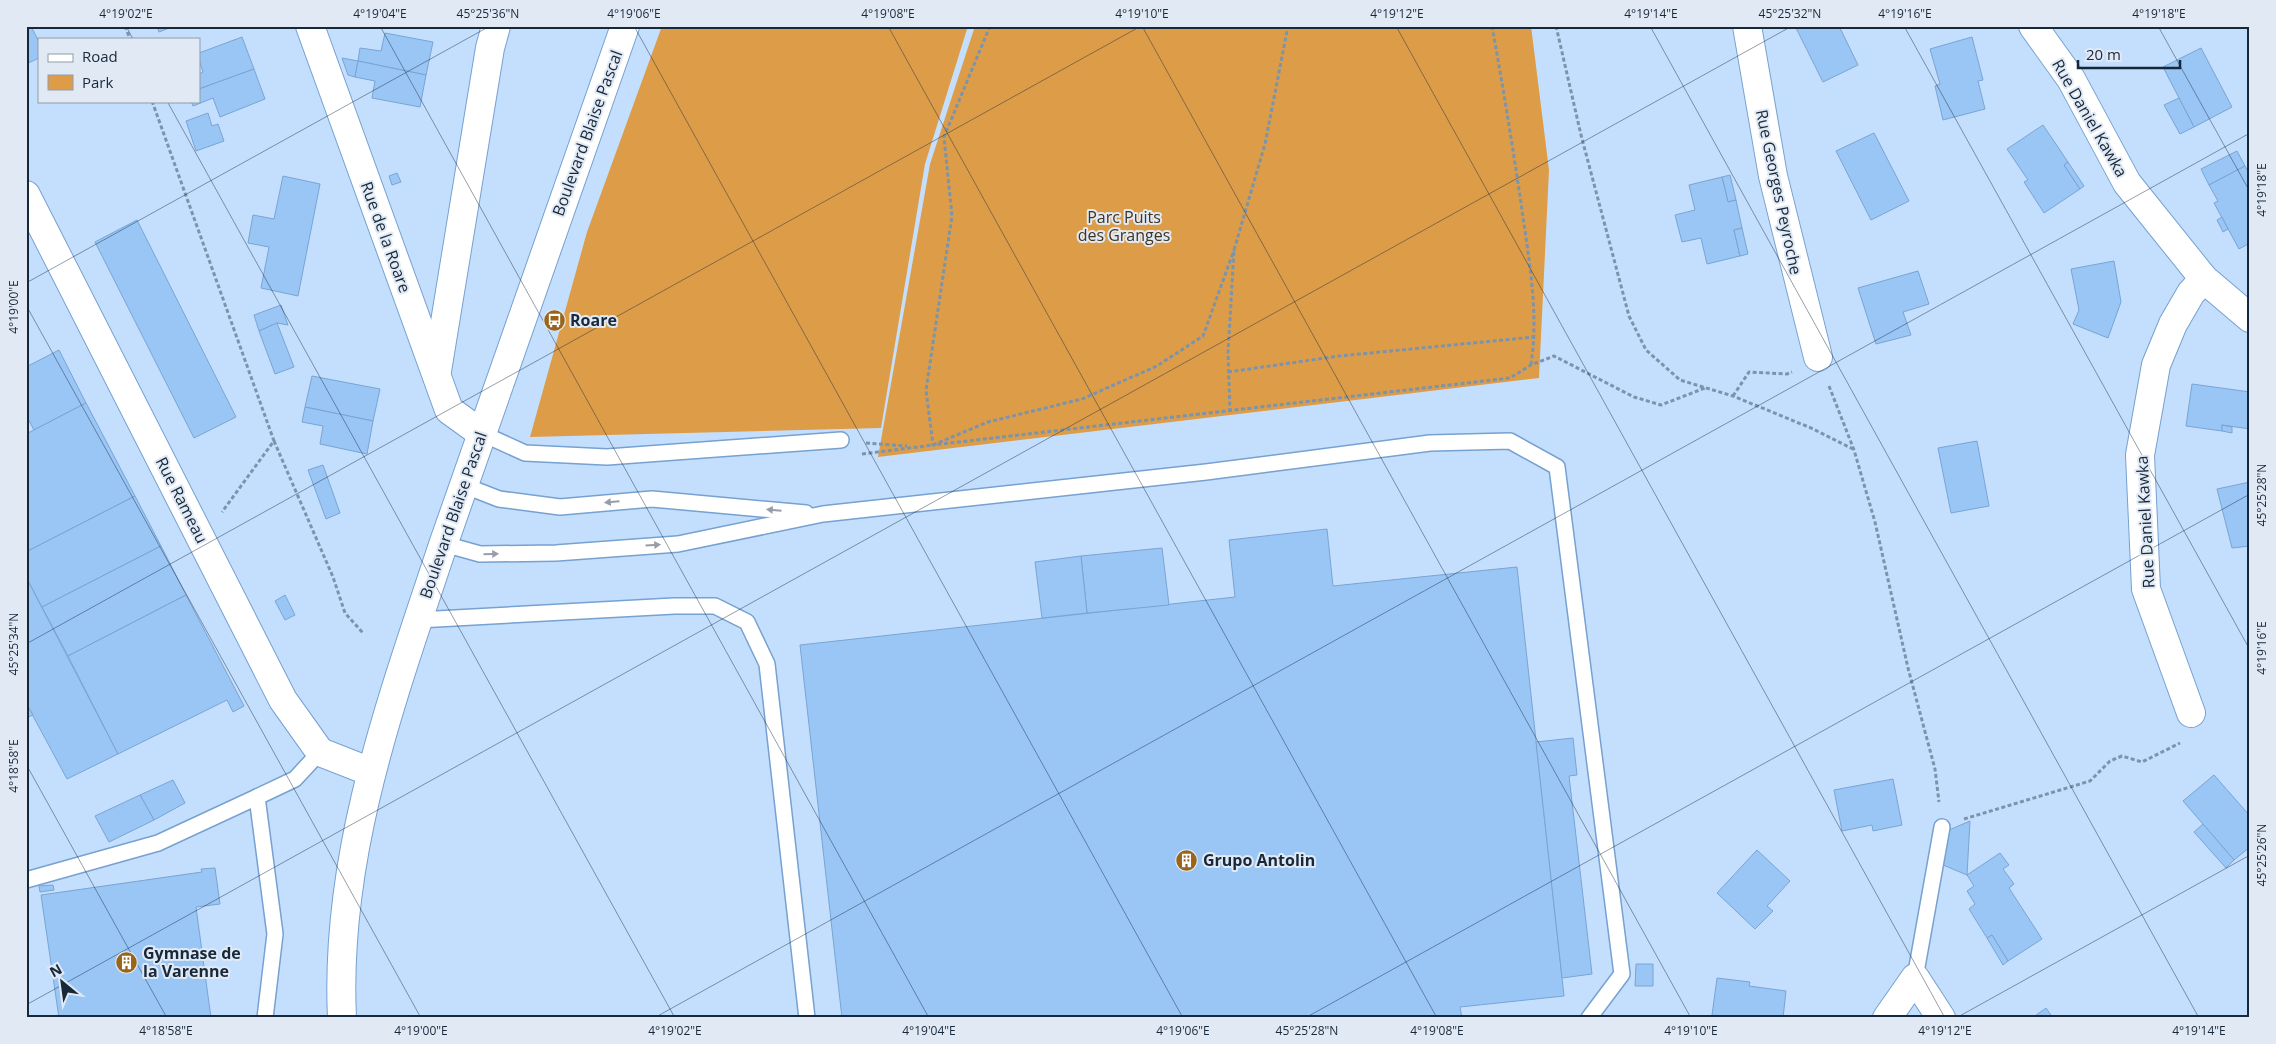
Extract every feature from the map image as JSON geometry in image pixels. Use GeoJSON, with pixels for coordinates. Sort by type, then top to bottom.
{"type":"FeatureCollection","features":[{"type":"Feature","properties":{"kind":"street","name":"Rue de la Roare"},"geometry":{"type":"LineString","coordinates":[[310,26],[449,410],[481,433]]}},
{"type":"Feature","properties":{"kind":"street"},"geometry":{"type":"LineString","coordinates":[[436,373],[490,48],[496,26]]}},
{"type":"Feature","properties":{"kind":"street","name":"Boulevard Blaise Pascal"},"geometry":{"type":"LineString","coordinates":[[342,1018],[345,900],[371,772],[418,620],[463,485],[625,26]]}},
{"type":"Feature","properties":{"kind":"street","name":"Rue Georges Peyroche"},"geometry":{"type":"LineString","coordinates":[[1747,26],[1773,176],[1818,356]]}},
{"type":"Feature","properties":{"kind":"street","name":"Rue Daniel Kawka"},"geometry":{"type":"LineString","coordinates":[[2033,26],[2072,80],[2127,183],[2204,279],[2250,318]]}},
{"type":"Feature","properties":{"kind":"street","name":"Rue Rameau"},"geometry":{"type":"LineString","coordinates":[[26,195],[283,700],[320,752]]}},
{"type":"Feature","properties":{"kind":"street","name":"Rue Daniel Kawka"},"geometry":{"type":"LineString","coordinates":[[2191,713],[2146,589],[2140,455],[2156,365],[2173,324],[2191,293],[2204,279]]}},
{"type":"Feature","properties":{"kind":"street"},"geometry":{"type":"LineString","coordinates":[[320,752],[371,772]]}},
{"type":"Feature","properties":{"kind":"street"},"geometry":{"type":"LineString","coordinates":[[1887,1018],[1915,978],[1941,1018]]}},
{"type":"Feature","properties":{"kind":"lane"},"geometry":{"type":"LineString","coordinates":[[481,433],[525,453],[607,458],[841,440]]}},
{"type":"Feature","properties":{"kind":"lane"},"geometry":{"type":"LineString","coordinates":[[444,544],[480,554],[556,553],[668,544],[823,514],[1206,472],[1430,443],[1510,441],[1557,466],[1622,974],[1589,1018]]}},
{"type":"Feature","properties":{"kind":"lane"},"geometry":{"type":"LineString","coordinates":[[463,485],[499,498],[560,508],[652,499],[823,514]]}},
{"type":"Feature","properties":{"kind":"lane"},"geometry":{"type":"LineString","coordinates":[[418,620],[674,606],[715,606],[747,622],[767,664],[807,1018]]}},
{"type":"Feature","properties":{"kind":"lane"},"geometry":{"type":"LineString","coordinates":[[26,880],[158,843],[295,779],[320,752]]}},
{"type":"Feature","properties":{"kind":"lane"},"geometry":{"type":"LineString","coordinates":[[257,797],[275,934],[265,1018]]}},
{"type":"Feature","properties":{"kind":"lane"},"geometry":{"type":"LineString","coordinates":[[1915,978],[1942,827]]}},
{"type":"Feature","properties":{"kind":"path"},"geometry":{"type":"LineString","coordinates":[[125,26],[130,38]]}},
{"type":"Feature","properties":{"kind":"path"},"geometry":{"type":"LineString","coordinates":[[933,445],[926,390],[952,216],[944,137],[990,26]]}},
{"type":"Feature","properties":{"kind":"path"},"geometry":{"type":"LineString","coordinates":[[933,445],[988,422],[1082,400],[1157,366],[1203,336],[1234,250],[1265,144],[1288,26]]}},
{"type":"Feature","properties":{"kind":"path"},"geometry":{"type":"LineString","coordinates":[[1492,26],[1527,248],[1535,337],[1531,365]]}},
{"type":"Feature","properties":{"kind":"path"},"geometry":{"type":"LineString","coordinates":[[1556,26],[1581,135],[1629,316],[1646,350],[1680,380],[1733,396],[1811,428],[1854,450]]}},
{"type":"Feature","properties":{"kind":"path"},"geometry":{"type":"LineString","coordinates":[[152,102],[274,441],[333,577],[346,613],[363,633]]}},
{"type":"Feature","properties":{"kind":"path"},"geometry":{"type":"LineString","coordinates":[[1230,412],[1228,353],[1234,250]]}},
{"type":"Feature","properties":{"kind":"path"},"geometry":{"type":"LineString","coordinates":[[1228,372],[1339,356],[1535,337]]}},
{"type":"Feature","properties":{"kind":"path"},"geometry":{"type":"LineString","coordinates":[[933,445],[1510,378],[1531,365],[1554,356],[1634,397],[1661,404],[1705,388]]}},
{"type":"Feature","properties":{"kind":"path"},"geometry":{"type":"LineString","coordinates":[[1733,396],[1749,372],[1788,374],[1818,356],[1854,450],[1875,522],[1908,668],[1935,769],[1942,827],[2002,806],[2090,781],[2110,761],[2122,756],[2142,762],[2183,741]]}},
{"type":"Feature","properties":{"kind":"path"},"geometry":{"type":"LineString","coordinates":[[841,440],[915,447]]}},
{"type":"Feature","properties":{"kind":"path"},"geometry":{"type":"LineString","coordinates":[[202,539],[274,441]]}},
{"type":"Feature","properties":{"kind":"green space"},"geometry":{"type":"Polygon","coordinates":[[[662,26],[968,26],[925,164],[881,428],[530,437],[587,232],[662,26]]]}},
{"type":"Feature","properties":{"kind":"green space","name":"Parc Puits des Granges"},"geometry":{"type":"Polygon","coordinates":[[[975,26],[1531,26],[1549,170],[1539,378],[878,457],[930,164],[975,26]]]}},
{"type":"Feature","properties":{"kind":"building"},"geometry":{"type":"Polygon","coordinates":[[[26,26],[31,26],[38,40],[38,58],[26,64],[26,26]]]}},
{"type":"Feature","properties":{"kind":"building"},"geometry":{"type":"Polygon","coordinates":[[[157,26],[174,26],[159,32],[157,26]]]}},
{"type":"Feature","properties":{"kind":"building"},"geometry":{"type":"Polygon","coordinates":[[[1795,26],[1839,26],[1858,65],[1823,82],[1795,26]]]}},
{"type":"Feature","properties":{"kind":"building"},"geometry":{"type":"Polygon","coordinates":[[[385,33],[433,42],[426,75],[358,61],[360,48],[381,51],[385,33]]]}},
{"type":"Feature","properties":{"kind":"building"},"geometry":{"type":"Polygon","coordinates":[[[242,37],[254,69],[200,89],[200,74],[203,72],[200,63],[200,53],[242,37]]]}},
{"type":"Feature","properties":{"kind":"building"},"geometry":{"type":"Polygon","coordinates":[[[1972,37],[1983,80],[1978,81],[1985,109],[1943,120],[1935,86],[1940,84],[1930,49],[1972,37]]]}},
{"type":"Feature","properties":{"kind":"building"},"geometry":{"type":"Polygon","coordinates":[[[2201,48],[2232,107],[2194,127],[2163,67],[2201,48]]]}},
{"type":"Feature","properties":{"kind":"building"},"geometry":{"type":"Polygon","coordinates":[[[342,58],[358,61],[355,77],[348,75],[342,58]]]}},
{"type":"Feature","properties":{"kind":"building"},"geometry":{"type":"Polygon","coordinates":[[[358,61],[426,75],[420,107],[372,98],[375,81],[355,77],[358,61]]]}},
{"type":"Feature","properties":{"kind":"building"},"geometry":{"type":"Polygon","coordinates":[[[254,69],[265,99],[220,117],[213,98],[193,106],[191,102],[200,102],[200,89],[254,69]]]}},
{"type":"Feature","properties":{"kind":"building"},"geometry":{"type":"Polygon","coordinates":[[[2179,98],[2194,127],[2180,134],[2164,105],[2179,98]]]}},
{"type":"Feature","properties":{"kind":"building"},"geometry":{"type":"Polygon","coordinates":[[[208,113],[212,126],[218,124],[224,141],[196,151],[186,121],[208,113]]]}},
{"type":"Feature","properties":{"kind":"building"},"geometry":{"type":"Polygon","coordinates":[[[2043,125],[2068,162],[2064,165],[2080,189],[2044,213],[2024,182],[2028,180],[2007,149],[2043,125]]]}},
{"type":"Feature","properties":{"kind":"building"},"geometry":{"type":"Polygon","coordinates":[[[1874,133],[1909,201],[1871,220],[1836,151],[1874,133]]]}},
{"type":"Feature","properties":{"kind":"building"},"geometry":{"type":"Polygon","coordinates":[[[2237,151],[2245,166],[2209,185],[2201,169],[2237,151]]]}},
{"type":"Feature","properties":{"kind":"building"},"geometry":{"type":"Polygon","coordinates":[[[2068,162],[2084,186],[2080,189],[2064,165],[2068,162]]]}},
{"type":"Feature","properties":{"kind":"building"},"geometry":{"type":"Polygon","coordinates":[[[2245,166],[2250,175],[2250,243],[2239,249],[2214,203],[2218,201],[2209,185],[2245,166]]]}},
{"type":"Feature","properties":{"kind":"building"},"geometry":{"type":"Polygon","coordinates":[[[397,173],[401,182],[392,185],[389,176],[397,173]]]}},
{"type":"Feature","properties":{"kind":"building"},"geometry":{"type":"Polygon","coordinates":[[[1730,175],[1736,200],[1728,202],[1722,177],[1730,175]]]}},
{"type":"Feature","properties":{"kind":"building"},"geometry":{"type":"Polygon","coordinates":[[[283,176],[320,184],[298,296],[261,288],[269,247],[248,243],[253,215],[274,219],[283,176]]]}},
{"type":"Feature","properties":{"kind":"building"},"geometry":{"type":"Polygon","coordinates":[[[1722,177],[1728,202],[1736,200],[1742,228],[1734,230],[1740,256],[1707,264],[1701,238],[1682,242],[1675,215],[1695,210],[1689,185],[1722,177]]]}},
{"type":"Feature","properties":{"kind":"building"},"geometry":{"type":"Polygon","coordinates":[[[2222,217],[2228,229],[2223,232],[2217,220],[2222,217]]]}},
{"type":"Feature","properties":{"kind":"building"},"geometry":{"type":"Polygon","coordinates":[[[137,220],[236,417],[194,438],[95,242],[137,220]]]}},
{"type":"Feature","properties":{"kind":"building"},"geometry":{"type":"Polygon","coordinates":[[[1742,228],[1748,254],[1740,256],[1734,230],[1742,228]]]}},
{"type":"Feature","properties":{"kind":"building"},"geometry":{"type":"Polygon","coordinates":[[[2114,261],[2121,302],[2108,338],[2073,324],[2079,310],[2071,269],[2114,261]]]}},
{"type":"Feature","properties":{"kind":"building"},"geometry":{"type":"Polygon","coordinates":[[[1918,271],[1929,304],[1903,312],[1911,335],[1876,344],[1858,288],[1918,271]]]}},
{"type":"Feature","properties":{"kind":"building"},"geometry":{"type":"Polygon","coordinates":[[[281,305],[288,325],[277,323],[259,331],[254,315],[281,305]]]}},
{"type":"Feature","properties":{"kind":"building"},"geometry":{"type":"Polygon","coordinates":[[[277,323],[294,367],[275,374],[259,331],[277,323]]]}},
{"type":"Feature","properties":{"kind":"building"},"geometry":{"type":"Polygon","coordinates":[[[59,350],[86,403],[34,430],[26,415],[26,367],[59,350]]]}},
{"type":"Feature","properties":{"kind":"building"},"geometry":{"type":"Polygon","coordinates":[[[312,376],[380,389],[373,421],[305,407],[312,376]]]}},
{"type":"Feature","properties":{"kind":"building"},"geometry":{"type":"Polygon","coordinates":[[[2192,384],[2250,392],[2250,429],[2222,425],[2222,431],[2186,426],[2192,384]]]}},
{"type":"Feature","properties":{"kind":"building"},"geometry":{"type":"Polygon","coordinates":[[[86,403],[135,496],[26,552],[26,434],[86,403]]]}},
{"type":"Feature","properties":{"kind":"building"},"geometry":{"type":"Polygon","coordinates":[[[305,407],[373,421],[367,454],[320,444],[323,426],[302,422],[305,407]]]}},
{"type":"Feature","properties":{"kind":"building"},"geometry":{"type":"Polygon","coordinates":[[[2222,425],[2232,427],[2232,433],[2222,431],[2222,425]]]}},
{"type":"Feature","properties":{"kind":"building"},"geometry":{"type":"Polygon","coordinates":[[[1977,441],[1989,506],[1951,513],[1938,448],[1977,441]]]}},
{"type":"Feature","properties":{"kind":"building"},"geometry":{"type":"Polygon","coordinates":[[[323,465],[340,513],[326,519],[308,470],[323,465]]]}},
{"type":"Feature","properties":{"kind":"building"},"geometry":{"type":"Polygon","coordinates":[[[2250,482],[2250,546],[2232,548],[2217,489],[2250,482]]]}},
{"type":"Feature","properties":{"kind":"building"},"geometry":{"type":"Polygon","coordinates":[[[135,496],[161,546],[42,607],[26,577],[26,552],[135,496]]]}},
{"type":"Feature","properties":{"kind":"building","name":"Grupo Antolin"},"geometry":{"type":"Polygon","coordinates":[[[1327,529],[1333,586],[1517,567],[1564,996],[1460,1007],[1462,1018],[842,1018],[800,645],[1235,597],[1229,540],[1327,529]]]}},
{"type":"Feature","properties":{"kind":"building"},"geometry":{"type":"Polygon","coordinates":[[[161,546],[186,595],[68,656],[42,607],[161,546]]]}},
{"type":"Feature","properties":{"kind":"building"},"geometry":{"type":"Polygon","coordinates":[[[1162,548],[1169,605],[1087,613],[1081,556],[1162,548]]]}},
{"type":"Feature","properties":{"kind":"building"},"geometry":{"type":"Polygon","coordinates":[[[1081,556],[1087,613],[1042,618],[1035,562],[1081,556]]]}},
{"type":"Feature","properties":{"kind":"building"},"geometry":{"type":"Polygon","coordinates":[[[26,577],[118,754],[67,779],[26,703],[26,577]]]}},
{"type":"Feature","properties":{"kind":"building"},"geometry":{"type":"Polygon","coordinates":[[[186,595],[244,706],[233,712],[227,700],[118,754],[68,656],[186,595]]]}},
{"type":"Feature","properties":{"kind":"building"},"geometry":{"type":"Polygon","coordinates":[[[285,595],[295,615],[285,620],[275,601],[285,595]]]}},
{"type":"Feature","properties":{"kind":"building"},"geometry":{"type":"Polygon","coordinates":[[[26,703],[33,715],[26,718],[26,703]]]}},
{"type":"Feature","properties":{"kind":"building"},"geometry":{"type":"Polygon","coordinates":[[[1573,738],[1577,775],[1569,776],[1592,974],[1562,978],[1536,742],[1573,738]]]}},
{"type":"Feature","properties":{"kind":"building"},"geometry":{"type":"Polygon","coordinates":[[[2214,775],[2250,816],[2250,847],[2234,860],[2183,801],[2214,775]]]}},
{"type":"Feature","properties":{"kind":"building"},"geometry":{"type":"Polygon","coordinates":[[[1893,779],[1902,825],[1873,831],[1872,825],[1842,831],[1834,790],[1893,779]]]}},
{"type":"Feature","properties":{"kind":"building"},"geometry":{"type":"Polygon","coordinates":[[[173,780],[185,803],[154,820],[140,795],[173,780]]]}},
{"type":"Feature","properties":{"kind":"building"},"geometry":{"type":"Polygon","coordinates":[[[140,795],[154,820],[109,842],[95,816],[140,795]]]}},
{"type":"Feature","properties":{"kind":"building"},"geometry":{"type":"Polygon","coordinates":[[[1970,821],[1967,875],[1943,865],[1949,830],[1970,821]]]}},
{"type":"Feature","properties":{"kind":"building"},"geometry":{"type":"Polygon","coordinates":[[[2203,824],[2234,860],[2226,868],[2194,832],[2203,824]]]}},
{"type":"Feature","properties":{"kind":"building"},"geometry":{"type":"Polygon","coordinates":[[[1757,850],[1790,881],[1767,906],[1773,911],[1755,929],[1717,893],[1757,850]]]}},
{"type":"Feature","properties":{"kind":"building"},"geometry":{"type":"Polygon","coordinates":[[[2000,853],[2009,865],[2003,869],[2014,884],[2009,888],[2042,939],[2008,961],[1992,935],[1987,938],[1969,909],[1975,904],[1967,891],[1974,886],[1967,875],[2000,853]]]}},
{"type":"Feature","properties":{"kind":"building","name":"Gymnase de la Varenne"},"geometry":{"type":"Polygon","coordinates":[[[215,868],[220,904],[196,907],[211,1018],[59,1018],[41,895],[202,872],[201,869],[215,868]]]}},
{"type":"Feature","properties":{"kind":"building"},"geometry":{"type":"Polygon","coordinates":[[[53,885],[54,890],[40,892],[39,886],[53,885]]]}},
{"type":"Feature","properties":{"kind":"building"},"geometry":{"type":"Polygon","coordinates":[[[1992,935],[2008,961],[2003,965],[1987,938],[1992,935]]]}},
{"type":"Feature","properties":{"kind":"building"},"geometry":{"type":"Polygon","coordinates":[[[1636,964],[1653,964],[1653,986],[1635,986],[1636,964]]]}},
{"type":"Feature","properties":{"kind":"building"},"geometry":{"type":"Polygon","coordinates":[[[1717,978],[1750,982],[1749,986],[1786,991],[1783,1018],[1730,1018],[1712,1015],[1717,978]]]}},
{"type":"Feature","properties":{"kind":"building"},"geometry":{"type":"Polygon","coordinates":[[[2046,1008],[2053,1018],[2032,1018],[2046,1008]]]}},
{"type":"Feature","properties":{"kind":"place","name":"Roare"},"geometry":{"type":"Point","coordinates":[554,320]}},
{"type":"Feature","properties":{"kind":"place","name":"Grupo Antolin"},"geometry":{"type":"Point","coordinates":[1187,860]}},
{"type":"Feature","properties":{"kind":"place","name":"Gymnase de la Varenne"},"geometry":{"type":"Point","coordinates":[127,962]}}]}
